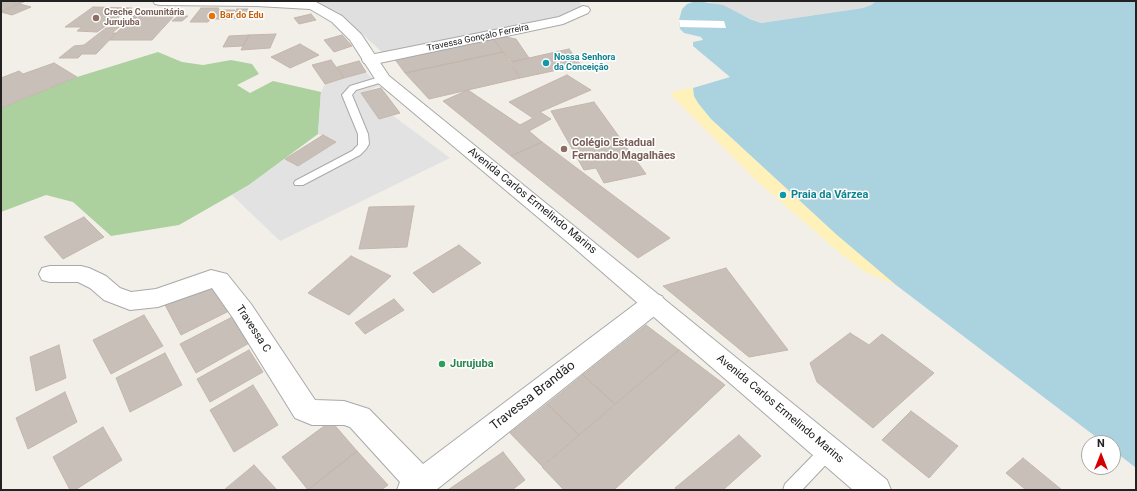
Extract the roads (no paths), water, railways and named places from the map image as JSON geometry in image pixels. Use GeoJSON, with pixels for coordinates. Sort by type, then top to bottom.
{"type":"FeatureCollection","features":[{"type":"Feature","properties":{"kind":"street","name":"Avenida Carlos Ermelindo Marins"},"geometry":{"type":"LineString","coordinates":[[160,1],[257,2],[313,5],[337,20],[356,37],[383,79],[654,303],[876,490]]}},
{"type":"Feature","properties":{"kind":"street","name":"Travessa Gonçalo Ferreira"},"geometry":{"type":"LineString","coordinates":[[370,60],[563,20],[583,10]]}},
{"type":"Feature","properties":{"kind":"street","name":"Travessa C"},"geometry":{"type":"LineString","coordinates":[[50,274],[81,274],[98,282],[112,294],[130,301],[158,298],[197,283],[211,279],[219,280],[242,311],[305,409],[312,413],[344,413],[358,418],[416,486]]}},
{"type":"Feature","properties":{"kind":"street","name":"Travessa Brandão"},"geometry":{"type":"LineString","coordinates":[[416,486],[654,303]]}},
{"type":"Feature","properties":{"kind":"lane"},"geometry":{"type":"LineString","coordinates":[[299,183],[344,160],[362,147],[364,144],[363,134],[347,95],[353,88],[383,79]]}},
{"type":"Feature","properties":{"kind":"lane"},"geometry":{"type":"LineString","coordinates":[[791,490],[830,450]]}},
{"type":"Feature","properties":{"kind":"water"},"geometry":{"type":"Polygon","coordinates":[[[696,1],[723,5],[761,23],[863,8],[876,1],[1136,1],[1136,468],[1121,456],[1121,435],[1093,435],[896,285],[837,235],[711,119],[698,103],[694,96],[693,88],[730,77],[693,46],[693,42],[703,40],[701,37],[684,33],[680,29],[679,20],[682,9],[687,4],[696,1]]]}},
{"type":"Feature","properties":{"kind":"place","name":"Bar do Edu"},"geometry":{"type":"Point","coordinates":[212,16]}},
{"type":"Feature","properties":{"kind":"place","name":"Creche Comunitária Jurujuba"},"geometry":{"type":"Point","coordinates":[96,18]}},
{"type":"Feature","properties":{"kind":"place","name":"Nossa Senhora da Conceição"},"geometry":{"type":"Point","coordinates":[546,63]}},
{"type":"Feature","properties":{"kind":"place","name":"Colégio Estadual Fernando Magalhães"},"geometry":{"type":"Point","coordinates":[564,149]}},
{"type":"Feature","properties":{"kind":"place","name":"Praia da Várzea"},"geometry":{"type":"Point","coordinates":[783,195]}},
{"type":"Feature","properties":{"kind":"place","name":"Jurujuba"},"geometry":{"type":"Point","coordinates":[442,364]}}]}
